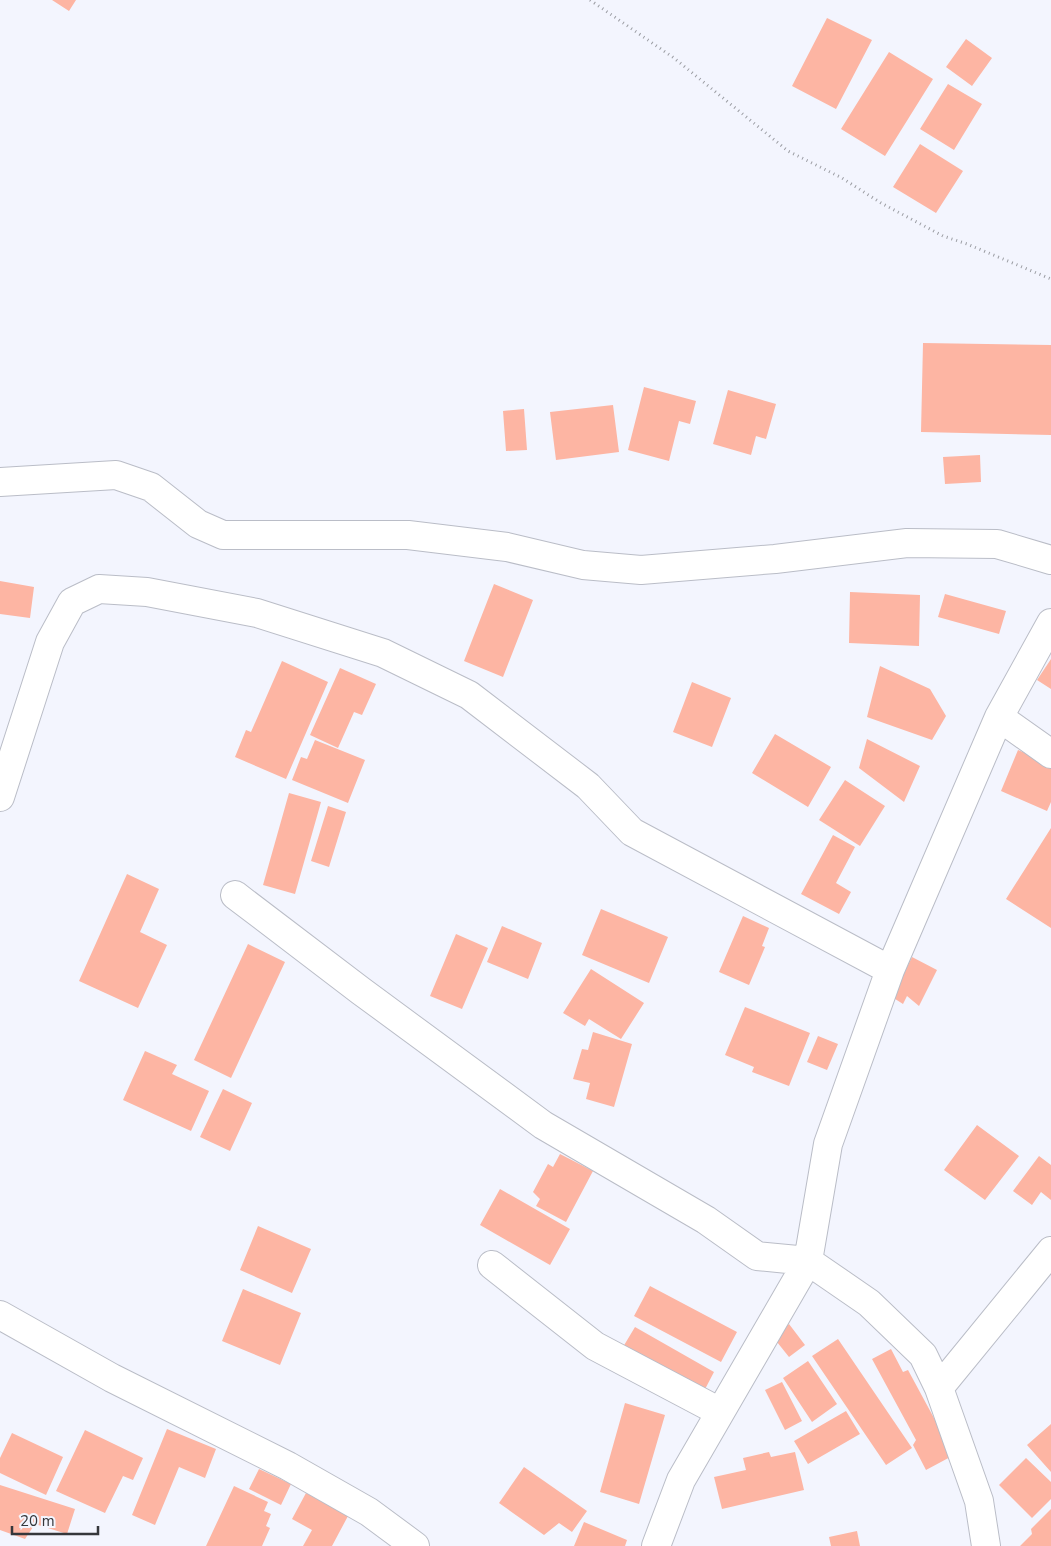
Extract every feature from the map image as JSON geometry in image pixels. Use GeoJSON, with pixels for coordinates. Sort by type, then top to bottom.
{"type":"FeatureCollection","features":[{"type":"Feature","properties":{"kind":"street"},"geometry":{"type":"LineString","coordinates":[[0,482],[116,474],[151,487],[198,524],[223,535],[408,535],[507,547],[583,565],[641,570],[775,560],[907,543],[997,544],[1051,560]]}},
{"type":"Feature","properties":{"kind":"street"},"geometry":{"type":"LineString","coordinates":[[0,797],[50,642],[72,602],[99,589],[147,592],[257,613],[383,653],[468,695],[588,786],[632,832],[890,970]]}},
{"type":"Feature","properties":{"kind":"street"},"geometry":{"type":"LineString","coordinates":[[656,1546],[681,1480],[808,1261],[828,1144],[890,970],[999,717],[1051,623]]}},
{"type":"Feature","properties":{"kind":"street"},"geometry":{"type":"LineString","coordinates":[[999,717],[1051,754]]}},
{"type":"Feature","properties":{"kind":"street"},"geometry":{"type":"LineString","coordinates":[[235,895],[361,991],[543,1125],[706,1220],[757,1256],[808,1261],[869,1303],[923,1355],[939,1388],[979,1500],[986,1546]]}},
{"type":"Feature","properties":{"kind":"street"},"geometry":{"type":"LineString","coordinates":[[939,1388],[1051,1251]]}},
{"type":"Feature","properties":{"kind":"street"},"geometry":{"type":"LineString","coordinates":[[492,1265],[595,1346],[720,1412]]}},
{"type":"Feature","properties":{"kind":"street"},"geometry":{"type":"LineString","coordinates":[[0,1315],[112,1378],[288,1466],[369,1512],[415,1546]]}},
{"type":"Feature","properties":{"kind":"path"},"geometry":{"type":"LineString","coordinates":[[590,0],[674,58],[788,151],[842,178],[895,211],[942,236],[967,244],[1051,279]]}},
{"type":"Feature","properties":{"kind":"building"},"geometry":{"type":"Polygon","coordinates":[[[52,0],[76,0],[69,11],[52,0]]]}},
{"type":"Feature","properties":{"kind":"building"},"geometry":{"type":"Polygon","coordinates":[[[827,18],[872,40],[836,109],[792,86],[827,18]]]}},
{"type":"Feature","properties":{"kind":"building"},"geometry":{"type":"Polygon","coordinates":[[[966,39],[992,58],[972,86],[946,67],[966,39]]]}},
{"type":"Feature","properties":{"kind":"building"},"geometry":{"type":"Polygon","coordinates":[[[889,52],[933,79],[885,156],[841,129],[889,52]]]}},
{"type":"Feature","properties":{"kind":"building"},"geometry":{"type":"Polygon","coordinates":[[[948,84],[982,104],[954,150],[920,129],[948,84]]]}},
{"type":"Feature","properties":{"kind":"building"},"geometry":{"type":"Polygon","coordinates":[[[920,144],[963,171],[936,213],[893,187],[920,144]]]}},
{"type":"Feature","properties":{"kind":"building"},"geometry":{"type":"Polygon","coordinates":[[[923,343],[1051,345],[1051,435],[921,432],[923,343]]]}},
{"type":"Feature","properties":{"kind":"building"},"geometry":{"type":"Polygon","coordinates":[[[644,387],[696,401],[690,424],[679,421],[669,461],[628,450],[644,387]]]}},
{"type":"Feature","properties":{"kind":"building"},"geometry":{"type":"Polygon","coordinates":[[[728,390],[776,404],[766,439],[756,436],[751,455],[713,444],[728,390]]]}},
{"type":"Feature","properties":{"kind":"building"},"geometry":{"type":"Polygon","coordinates":[[[613,405],[619,452],[556,460],[550,412],[613,405]]]}},
{"type":"Feature","properties":{"kind":"building"},"geometry":{"type":"Polygon","coordinates":[[[524,409],[527,450],[506,451],[503,411],[524,409]]]}},
{"type":"Feature","properties":{"kind":"building"},"geometry":{"type":"Polygon","coordinates":[[[980,455],[981,482],[945,484],[943,457],[980,455]]]}},
{"type":"Feature","properties":{"kind":"building"},"geometry":{"type":"Polygon","coordinates":[[[0,581],[34,587],[30,618],[0,614],[0,581]]]}},
{"type":"Feature","properties":{"kind":"building"},"geometry":{"type":"Polygon","coordinates":[[[494,584],[533,600],[503,677],[464,661],[494,584]]]}},
{"type":"Feature","properties":{"kind":"building"},"geometry":{"type":"Polygon","coordinates":[[[850,592],[920,595],[919,646],[849,643],[850,592]]]}},
{"type":"Feature","properties":{"kind":"building"},"geometry":{"type":"Polygon","coordinates":[[[945,594],[1006,611],[999,634],[938,617],[945,594]]]}},
{"type":"Feature","properties":{"kind":"building"},"geometry":{"type":"Polygon","coordinates":[[[1051,659],[1051,689],[1037,680],[1051,659]]]}},
{"type":"Feature","properties":{"kind":"building"},"geometry":{"type":"Polygon","coordinates":[[[282,661],[328,682],[286,779],[235,757],[246,730],[251,732],[282,661]]]}},
{"type":"Feature","properties":{"kind":"building"},"geometry":{"type":"Polygon","coordinates":[[[880,666],[930,689],[946,716],[932,740],[867,717],[880,666]]]}},
{"type":"Feature","properties":{"kind":"building"},"geometry":{"type":"Polygon","coordinates":[[[340,668],[376,684],[362,715],[354,712],[338,748],[310,735],[340,668]]]}},
{"type":"Feature","properties":{"kind":"building"},"geometry":{"type":"Polygon","coordinates":[[[692,682],[731,698],[712,747],[673,732],[692,682]]]}},
{"type":"Feature","properties":{"kind":"building"},"geometry":{"type":"Polygon","coordinates":[[[775,734],[831,767],[808,807],[752,773],[775,734]]]}},
{"type":"Feature","properties":{"kind":"building"},"geometry":{"type":"Polygon","coordinates":[[[867,739],[920,766],[904,802],[859,768],[867,739]]]}},
{"type":"Feature","properties":{"kind":"building"},"geometry":{"type":"Polygon","coordinates":[[[315,740],[365,760],[348,803],[292,780],[301,757],[307,759],[315,740]]]}},
{"type":"Feature","properties":{"kind":"building"},"geometry":{"type":"Polygon","coordinates":[[[1018,750],[1051,764],[1051,802],[1047,811],[1001,791],[1018,750]]]}},
{"type":"Feature","properties":{"kind":"building"},"geometry":{"type":"Polygon","coordinates":[[[845,780],[885,806],[860,846],[819,820],[845,780]]]}},
{"type":"Feature","properties":{"kind":"building"},"geometry":{"type":"Polygon","coordinates":[[[289,793],[321,802],[295,894],[263,885],[289,793]]]}},
{"type":"Feature","properties":{"kind":"building"},"geometry":{"type":"Polygon","coordinates":[[[328,806],[346,812],[329,867],[311,861],[328,806]]]}},
{"type":"Feature","properties":{"kind":"building"},"geometry":{"type":"Polygon","coordinates":[[[1051,828],[1051,928],[1006,899],[1051,828]]]}},
{"type":"Feature","properties":{"kind":"building"},"geometry":{"type":"Polygon","coordinates":[[[833,835],[855,847],[836,883],[851,892],[839,914],[801,894],[833,835]]]}},
{"type":"Feature","properties":{"kind":"building"},"geometry":{"type":"Polygon","coordinates":[[[127,874],[159,889],[140,932],[167,945],[138,1008],[79,981],[127,874]]]}},
{"type":"Feature","properties":{"kind":"building"},"geometry":{"type":"Polygon","coordinates":[[[601,909],[668,937],[649,983],[582,955],[601,909]]]}},
{"type":"Feature","properties":{"kind":"building"},"geometry":{"type":"Polygon","coordinates":[[[743,916],[769,928],[762,946],[765,947],[749,985],[719,972],[743,916]]]}},
{"type":"Feature","properties":{"kind":"building"},"geometry":{"type":"Polygon","coordinates":[[[502,926],[542,943],[528,979],[487,962],[502,926]]]}},
{"type":"Feature","properties":{"kind":"building"},"geometry":{"type":"Polygon","coordinates":[[[456,934],[488,948],[462,1009],[430,996],[456,934]]]}},
{"type":"Feature","properties":{"kind":"building"},"geometry":{"type":"Polygon","coordinates":[[[248,944],[285,962],[231,1078],[194,1060],[248,944]]]}},
{"type":"Feature","properties":{"kind":"building"},"geometry":{"type":"Polygon","coordinates":[[[912,957],[937,970],[919,1006],[907,996],[903,1004],[892,997],[912,957]]]}},
{"type":"Feature","properties":{"kind":"building"},"geometry":{"type":"Polygon","coordinates":[[[591,969],[644,1003],[621,1039],[589,1019],[585,1026],[563,1013],[591,969]]]}},
{"type":"Feature","properties":{"kind":"building"},"geometry":{"type":"Polygon","coordinates":[[[745,1007],[810,1033],[789,1086],[752,1072],[754,1067],[725,1055],[745,1007]]]}},
{"type":"Feature","properties":{"kind":"building"},"geometry":{"type":"Polygon","coordinates":[[[593,1032],[632,1044],[614,1107],[586,1099],[590,1083],[573,1079],[582,1049],[588,1050],[593,1032]]]}},
{"type":"Feature","properties":{"kind":"building"},"geometry":{"type":"Polygon","coordinates":[[[818,1036],[838,1044],[827,1070],[807,1062],[818,1036]]]}},
{"type":"Feature","properties":{"kind":"building"},"geometry":{"type":"Polygon","coordinates":[[[145,1051],[177,1065],[172,1074],[209,1091],[191,1131],[123,1100],[145,1051]]]}},
{"type":"Feature","properties":{"kind":"building"},"geometry":{"type":"Polygon","coordinates":[[[223,1089],[252,1103],[230,1151],[200,1137],[223,1089]]]}},
{"type":"Feature","properties":{"kind":"building"},"geometry":{"type":"Polygon","coordinates":[[[977,1125],[1019,1156],[985,1200],[944,1170],[977,1125]]]}},
{"type":"Feature","properties":{"kind":"building"},"geometry":{"type":"Polygon","coordinates":[[[560,1154],[593,1171],[566,1222],[536,1206],[540,1199],[533,1192],[548,1164],[553,1167],[560,1154]]]}},
{"type":"Feature","properties":{"kind":"building"},"geometry":{"type":"Polygon","coordinates":[[[1039,1156],[1051,1165],[1051,1200],[1041,1192],[1032,1205],[1013,1191],[1039,1156]]]}},
{"type":"Feature","properties":{"kind":"building"},"geometry":{"type":"Polygon","coordinates":[[[500,1189],[570,1229],[550,1265],[480,1225],[500,1189]]]}},
{"type":"Feature","properties":{"kind":"building"},"geometry":{"type":"Polygon","coordinates":[[[258,1226],[311,1249],[292,1293],[240,1270],[258,1226]]]}},
{"type":"Feature","properties":{"kind":"building"},"geometry":{"type":"Polygon","coordinates":[[[650,1286],[737,1332],[721,1362],[634,1316],[650,1286]]]}},
{"type":"Feature","properties":{"kind":"building"},"geometry":{"type":"Polygon","coordinates":[[[243,1289],[301,1313],[280,1365],[222,1341],[243,1289]]]}},
{"type":"Feature","properties":{"kind":"building"},"geometry":{"type":"Polygon","coordinates":[[[789,1324],[805,1345],[789,1357],[773,1337],[789,1324]]]}},
{"type":"Feature","properties":{"kind":"building"},"geometry":{"type":"Polygon","coordinates":[[[635,1327],[714,1372],[703,1393],[623,1347],[635,1327]]]}},
{"type":"Feature","properties":{"kind":"building"},"geometry":{"type":"Polygon","coordinates":[[[838,1339],[912,1448],[886,1465],[812,1356],[838,1339]]]}},
{"type":"Feature","properties":{"kind":"building"},"geometry":{"type":"Polygon","coordinates":[[[891,1349],[903,1372],[908,1370],[954,1455],[926,1470],[913,1445],[916,1440],[872,1359],[891,1349]]]}},
{"type":"Feature","properties":{"kind":"building"},"geometry":{"type":"Polygon","coordinates":[[[808,1361],[837,1404],[812,1422],[783,1378],[808,1361]]]}},
{"type":"Feature","properties":{"kind":"building"},"geometry":{"type":"Polygon","coordinates":[[[782,1382],[802,1421],[785,1430],[765,1390],[782,1382]]]}},
{"type":"Feature","properties":{"kind":"building"},"geometry":{"type":"Polygon","coordinates":[[[625,1403],[665,1415],[639,1504],[600,1492],[625,1403]]]}},
{"type":"Feature","properties":{"kind":"building"},"geometry":{"type":"Polygon","coordinates":[[[846,1411],[860,1434],[808,1464],[794,1441],[846,1411]]]}},
{"type":"Feature","properties":{"kind":"building"},"geometry":{"type":"Polygon","coordinates":[[[1051,1424],[1051,1472],[1027,1445],[1051,1424]]]}},
{"type":"Feature","properties":{"kind":"building"},"geometry":{"type":"Polygon","coordinates":[[[167,1429],[216,1449],[205,1478],[179,1467],[155,1525],[132,1515],[167,1429]]]}},
{"type":"Feature","properties":{"kind":"building"},"geometry":{"type":"Polygon","coordinates":[[[85,1430],[143,1458],[133,1480],[123,1476],[105,1513],[56,1491],[85,1430]]]}},
{"type":"Feature","properties":{"kind":"building"},"geometry":{"type":"Polygon","coordinates":[[[12,1433],[63,1457],[46,1495],[0,1473],[0,1458],[12,1433]]]}},
{"type":"Feature","properties":{"kind":"building"},"geometry":{"type":"Polygon","coordinates":[[[769,1452],[771,1457],[795,1452],[804,1490],[722,1509],[714,1477],[746,1470],[743,1458],[769,1452]]]}},
{"type":"Feature","properties":{"kind":"building"},"geometry":{"type":"Polygon","coordinates":[[[1026,1458],[1051,1482],[1051,1499],[1032,1518],[999,1485],[1026,1458]]]}},
{"type":"Feature","properties":{"kind":"building"},"geometry":{"type":"Polygon","coordinates":[[[524,1467],[587,1511],[572,1532],[559,1523],[544,1535],[499,1503],[524,1467]]]}},
{"type":"Feature","properties":{"kind":"building"},"geometry":{"type":"Polygon","coordinates":[[[259,1469],[291,1484],[281,1505],[249,1489],[259,1469]]]}},
{"type":"Feature","properties":{"kind":"building"},"geometry":{"type":"Polygon","coordinates":[[[0,1485],[75,1509],[67,1534],[35,1524],[25,1539],[0,1530],[0,1485]]]}},
{"type":"Feature","properties":{"kind":"building"},"geometry":{"type":"Polygon","coordinates":[[[234,1486],[268,1502],[264,1511],[271,1514],[266,1526],[270,1528],[262,1546],[206,1546],[234,1486]]]}},
{"type":"Feature","properties":{"kind":"building"},"geometry":{"type":"Polygon","coordinates":[[[306,1493],[348,1516],[332,1546],[303,1546],[312,1530],[292,1519],[306,1493]]]}},
{"type":"Feature","properties":{"kind":"building"},"geometry":{"type":"Polygon","coordinates":[[[1051,1509],[1051,1546],[1020,1546],[1032,1534],[1031,1529],[1051,1509]]]}},
{"type":"Feature","properties":{"kind":"building"},"geometry":{"type":"Polygon","coordinates":[[[584,1522],[627,1540],[625,1546],[574,1546],[584,1522]]]}},
{"type":"Feature","properties":{"kind":"building"},"geometry":{"type":"Polygon","coordinates":[[[857,1531],[860,1546],[831,1546],[829,1537],[857,1531]]]}}]}
